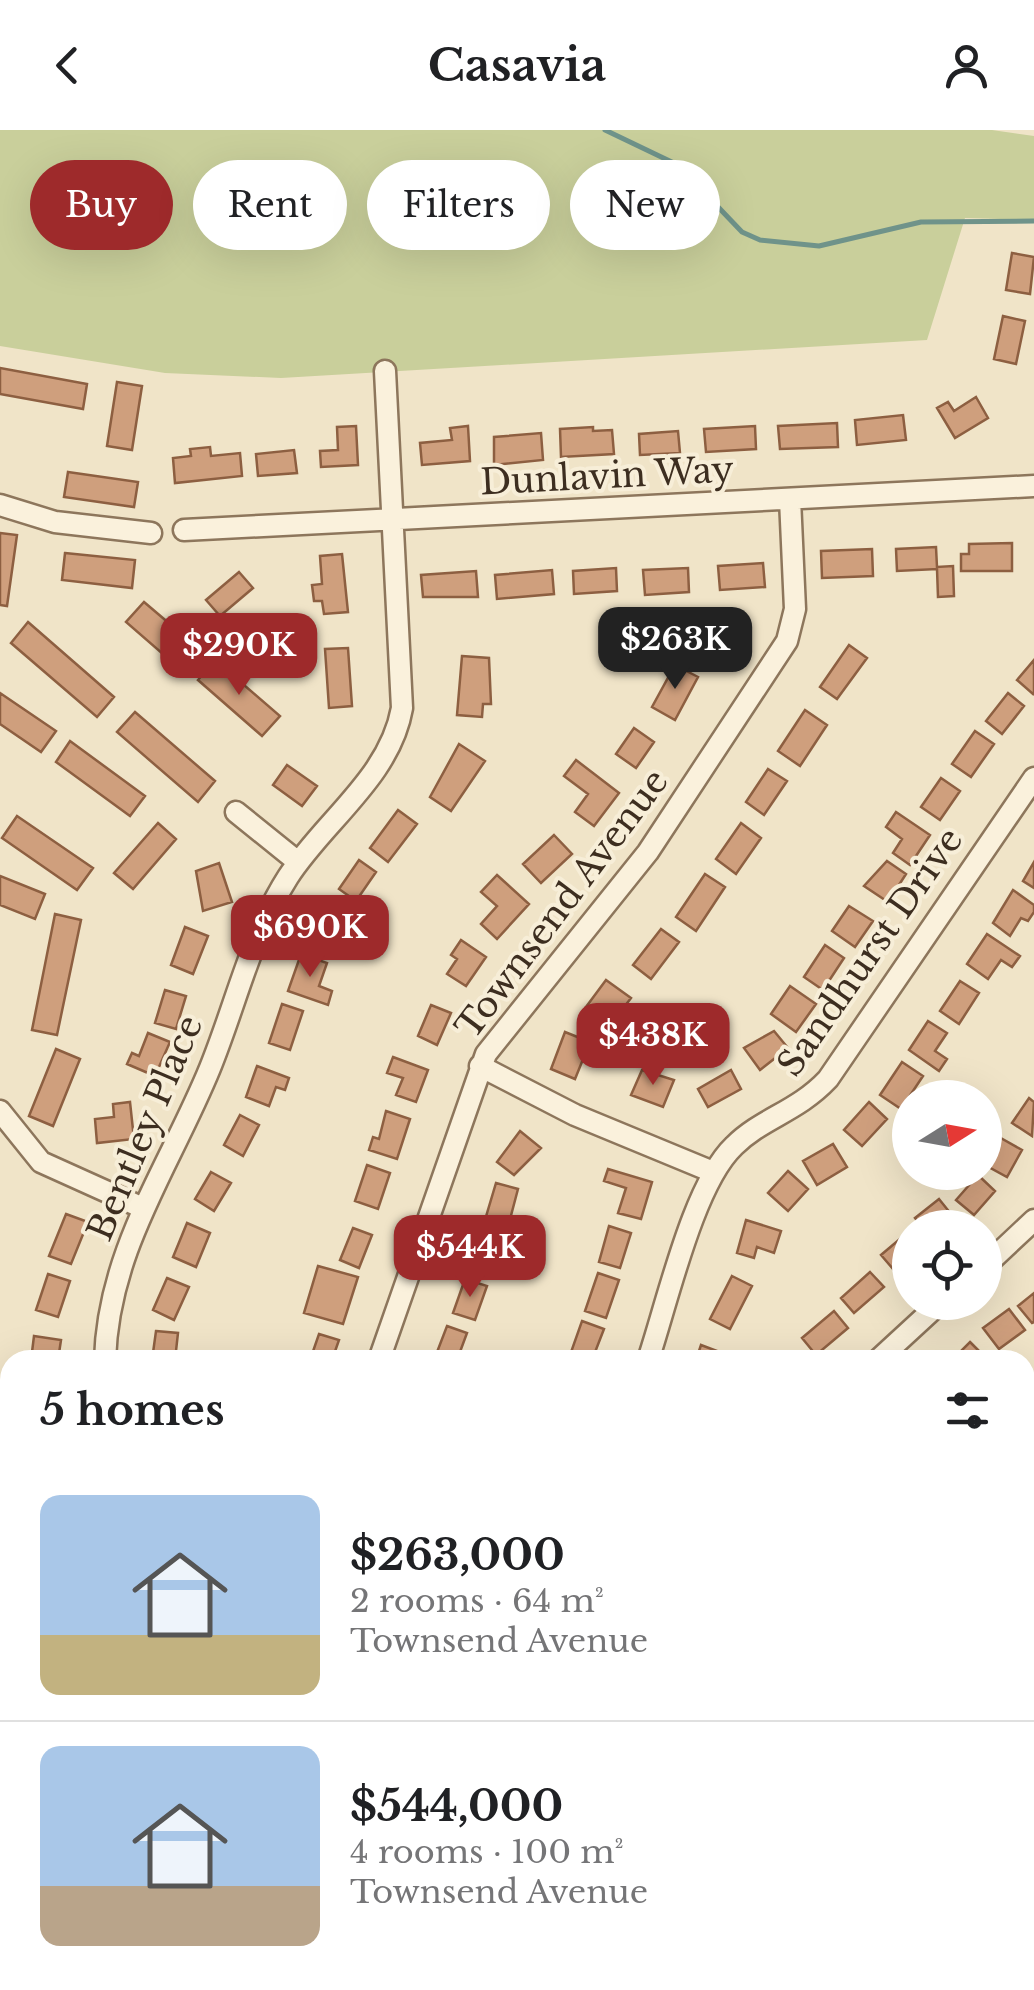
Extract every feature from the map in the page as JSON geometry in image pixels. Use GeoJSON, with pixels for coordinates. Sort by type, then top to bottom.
{"type":"FeatureCollection","features":[{"type":"Feature","properties":{"kind":"street","name":"Bentley Place"},"geometry":{"type":"LineString","coordinates":[[106,1350],[112,1292],[143,1208],[210,1068],[266,918],[298,862],[378,766],[398,729],[402,708],[385,371]]}},
{"type":"Feature","properties":{"kind":"street","name":"Dunlavin Way"},"geometry":{"type":"LineString","coordinates":[[184,530],[1034,486]]}},
{"type":"Feature","properties":{"kind":"street","name":"Townsend Avenue"},"geometry":{"type":"LineString","coordinates":[[382,1350],[480,1066],[502,1029],[648,852],[783,649],[795,609],[790,499]]}},
{"type":"Feature","properties":{"kind":"street"},"geometry":{"type":"LineString","coordinates":[[0,505],[55,522],[151,533]]}},
{"type":"Feature","properties":{"kind":"street","name":"Sandhurst Drive"},"geometry":{"type":"LineString","coordinates":[[651,1350],[713,1172],[740,1140],[790,1112],[828,1079],[1034,778]]}},
{"type":"Feature","properties":{"kind":"street"},"geometry":{"type":"LineString","coordinates":[[236,812],[298,862]]}},
{"type":"Feature","properties":{"kind":"street"},"geometry":{"type":"LineString","coordinates":[[480,1066],[575,1116],[713,1172]]}},
{"type":"Feature","properties":{"kind":"street"},"geometry":{"type":"LineString","coordinates":[[0,1110],[47,1166],[143,1208]]}},
{"type":"Feature","properties":{"kind":"street"},"geometry":{"type":"LineString","coordinates":[[1002,1250],[1034,1220]]}},
{"type":"Feature","properties":{"kind":"street"},"geometry":{"type":"LineString","coordinates":[[889,1350],[921,1320]]}},
{"type":"Feature","properties":{"kind":"green space"},"geometry":{"type":"Polygon","coordinates":[[[0,130],[992,130],[1034,136],[1034,220],[965,218],[927,340],[281,378],[165,373],[0,346],[0,130]]]}},
{"type":"Feature","properties":{"kind":"building"},"geometry":{"type":"Polygon","coordinates":[[[1012,253],[1034,257],[1030,294],[1006,290],[1012,253]]]}},
{"type":"Feature","properties":{"kind":"building"},"geometry":{"type":"Polygon","coordinates":[[[1003,316],[1025,321],[1016,364],[994,359],[1003,316]]]}},
{"type":"Feature","properties":{"kind":"building"},"geometry":{"type":"Polygon","coordinates":[[[0,368],[87,384],[83,409],[0,394],[0,368]]]}},
{"type":"Feature","properties":{"kind":"building"},"geometry":{"type":"Polygon","coordinates":[[[117,382],[142,386],[132,450],[107,446],[117,382]]]}},
{"type":"Feature","properties":{"kind":"building"},"geometry":{"type":"Polygon","coordinates":[[[976,397],[988,418],[955,438],[937,408],[948,402],[954,411],[976,397]]]}},
{"type":"Feature","properties":{"kind":"building"},"geometry":{"type":"Polygon","coordinates":[[[903,415],[906,440],[857,445],[855,420],[903,415]]]}},
{"type":"Feature","properties":{"kind":"building"},"geometry":{"type":"Polygon","coordinates":[[[837,423],[838,447],[780,449],[778,426],[837,423]]]}},
{"type":"Feature","properties":{"kind":"building"},"geometry":{"type":"Polygon","coordinates":[[[356,426],[358,465],[321,467],[320,451],[338,450],[337,427],[356,426]]]}},
{"type":"Feature","properties":{"kind":"building"},"geometry":{"type":"Polygon","coordinates":[[[468,426],[470,461],[422,465],[420,443],[452,440],[450,428],[468,426]]]}},
{"type":"Feature","properties":{"kind":"building"},"geometry":{"type":"Polygon","coordinates":[[[755,426],[756,449],[706,452],[704,429],[755,426]]]}},
{"type":"Feature","properties":{"kind":"building"},"geometry":{"type":"Polygon","coordinates":[[[593,427],[593,431],[612,430],[614,454],[561,457],[560,429],[593,427]]]}},
{"type":"Feature","properties":{"kind":"building"},"geometry":{"type":"Polygon","coordinates":[[[678,431],[680,453],[640,455],[639,434],[678,431]]]}},
{"type":"Feature","properties":{"kind":"building"},"geometry":{"type":"Polygon","coordinates":[[[541,433],[543,460],[494,465],[494,437],[541,433]]]}},
{"type":"Feature","properties":{"kind":"building"},"geometry":{"type":"Polygon","coordinates":[[[210,447],[211,456],[240,453],[242,476],[175,483],[173,458],[191,456],[190,449],[210,447]]]}},
{"type":"Feature","properties":{"kind":"building"},"geometry":{"type":"Polygon","coordinates":[[[294,450],[297,473],[258,476],[256,454],[294,450]]]}},
{"type":"Feature","properties":{"kind":"building"},"geometry":{"type":"Polygon","coordinates":[[[68,472],[138,482],[134,507],[64,497],[68,472]]]}},
{"type":"Feature","properties":{"kind":"building"},"geometry":{"type":"Polygon","coordinates":[[[0,533],[17,535],[7,606],[0,605],[0,533]]]}},
{"type":"Feature","properties":{"kind":"building"},"geometry":{"type":"Polygon","coordinates":[[[1012,543],[1012,571],[961,571],[961,554],[969,554],[969,544],[1012,543]]]}},
{"type":"Feature","properties":{"kind":"building"},"geometry":{"type":"Polygon","coordinates":[[[936,547],[937,567],[953,566],[954,596],[938,597],[937,569],[897,571],[896,549],[936,547]]]}},
{"type":"Feature","properties":{"kind":"building"},"geometry":{"type":"Polygon","coordinates":[[[872,549],[873,576],[822,578],[821,551],[872,549]]]}},
{"type":"Feature","properties":{"kind":"building"},"geometry":{"type":"Polygon","coordinates":[[[65,553],[135,560],[132,588],[62,580],[65,553]]]}},
{"type":"Feature","properties":{"kind":"building"},"geometry":{"type":"Polygon","coordinates":[[[342,554],[348,612],[324,614],[322,601],[314,601],[312,585],[322,584],[320,556],[342,554]]]}},
{"type":"Feature","properties":{"kind":"building"},"geometry":{"type":"Polygon","coordinates":[[[763,563],[765,587],[720,590],[718,566],[763,563]]]}},
{"type":"Feature","properties":{"kind":"building"},"geometry":{"type":"Polygon","coordinates":[[[616,568],[617,591],[574,594],[573,571],[616,568]]]}},
{"type":"Feature","properties":{"kind":"building"},"geometry":{"type":"Polygon","coordinates":[[[688,568],[689,592],[645,595],[643,570],[688,568]]]}},
{"type":"Feature","properties":{"kind":"building"},"geometry":{"type":"Polygon","coordinates":[[[552,570],[554,594],[497,599],[495,575],[552,570]]]}},
{"type":"Feature","properties":{"kind":"building"},"geometry":{"type":"Polygon","coordinates":[[[476,571],[478,597],[423,597],[421,575],[476,571]]]}},
{"type":"Feature","properties":{"kind":"building"},"geometry":{"type":"Polygon","coordinates":[[[239,572],[253,588],[220,616],[206,600],[239,572]]]}},
{"type":"Feature","properties":{"kind":"building"},"geometry":{"type":"Polygon","coordinates":[[[144,602],[197,647],[179,668],[126,622],[144,602]]]}},
{"type":"Feature","properties":{"kind":"building"},"geometry":{"type":"Polygon","coordinates":[[[28,622],[114,697],[97,717],[11,643],[28,622]]]}},
{"type":"Feature","properties":{"kind":"building"},"geometry":{"type":"Polygon","coordinates":[[[849,645],[867,658],[837,699],[820,687],[849,645]]]}},
{"type":"Feature","properties":{"kind":"building"},"geometry":{"type":"Polygon","coordinates":[[[348,648],[352,706],[329,708],[325,649],[348,648]]]}},
{"type":"Feature","properties":{"kind":"building"},"geometry":{"type":"Polygon","coordinates":[[[462,656],[489,658],[491,704],[483,704],[482,717],[457,715],[462,656]]]}},
{"type":"Feature","properties":{"kind":"building"},"geometry":{"type":"Polygon","coordinates":[[[215,660],[280,716],[262,736],[198,680],[215,660]]]}},
{"type":"Feature","properties":{"kind":"building"},"geometry":{"type":"Polygon","coordinates":[[[1034,660],[1034,692],[1033,694],[1017,680],[1034,660]]]}},
{"type":"Feature","properties":{"kind":"building"},"geometry":{"type":"Polygon","coordinates":[[[675,665],[698,677],[675,720],[652,707],[675,665]]]}},
{"type":"Feature","properties":{"kind":"building"},"geometry":{"type":"Polygon","coordinates":[[[0,693],[56,731],[41,752],[0,724],[0,693]]]}},
{"type":"Feature","properties":{"kind":"building"},"geometry":{"type":"Polygon","coordinates":[[[1008,693],[1024,706],[1002,734],[986,721],[1008,693]]]}},
{"type":"Feature","properties":{"kind":"building"},"geometry":{"type":"Polygon","coordinates":[[[805,710],[827,725],[800,766],[778,751],[805,710]]]}},
{"type":"Feature","properties":{"kind":"building"},"geometry":{"type":"Polygon","coordinates":[[[135,712],[215,781],[198,802],[117,732],[135,712]]]}},
{"type":"Feature","properties":{"kind":"building"},"geometry":{"type":"Polygon","coordinates":[[[634,728],[654,742],[636,768],[616,754],[634,728]]]}},
{"type":"Feature","properties":{"kind":"building"},"geometry":{"type":"Polygon","coordinates":[[[975,731],[994,744],[971,777],[952,764],[975,731]]]}},
{"type":"Feature","properties":{"kind":"building"},"geometry":{"type":"Polygon","coordinates":[[[70,741],[145,796],[130,816],[56,762],[70,741]]]}},
{"type":"Feature","properties":{"kind":"building"},"geometry":{"type":"Polygon","coordinates":[[[459,744],[485,761],[451,811],[430,797],[459,744]]]}},
{"type":"Feature","properties":{"kind":"building"},"geometry":{"type":"Polygon","coordinates":[[[576,760],[619,793],[594,826],[575,812],[588,794],[564,776],[576,760]]]}},
{"type":"Feature","properties":{"kind":"building"},"geometry":{"type":"Polygon","coordinates":[[[287,765],[317,786],[302,806],[273,785],[287,765]]]}},
{"type":"Feature","properties":{"kind":"building"},"geometry":{"type":"Polygon","coordinates":[[[768,769],[787,781],[764,815],[746,802],[768,769]]]}},
{"type":"Feature","properties":{"kind":"building"},"geometry":{"type":"Polygon","coordinates":[[[941,778],[960,791],[940,820],[921,807],[941,778]]]}},
{"type":"Feature","properties":{"kind":"building"},"geometry":{"type":"Polygon","coordinates":[[[398,810],[417,824],[388,862],[370,848],[398,810]]]}},
{"type":"Feature","properties":{"kind":"building"},"geometry":{"type":"Polygon","coordinates":[[[896,812],[930,835],[910,865],[893,853],[902,839],[886,827],[896,812]]]}},
{"type":"Feature","properties":{"kind":"building"},"geometry":{"type":"Polygon","coordinates":[[[17,816],[93,868],[77,890],[2,838],[17,816]]]}},
{"type":"Feature","properties":{"kind":"building"},"geometry":{"type":"Polygon","coordinates":[[[158,823],[176,839],[133,889],[114,873],[158,823]]]}},
{"type":"Feature","properties":{"kind":"building"},"geometry":{"type":"Polygon","coordinates":[[[741,823],[761,838],[736,874],[716,859],[741,823]]]}},
{"type":"Feature","properties":{"kind":"building"},"geometry":{"type":"Polygon","coordinates":[[[554,835],[572,854],[541,883],[523,864],[554,835]]]}},
{"type":"Feature","properties":{"kind":"building"},"geometry":{"type":"Polygon","coordinates":[[[359,860],[376,872],[356,901],[339,889],[359,860]]]}},
{"type":"Feature","properties":{"kind":"building"},"geometry":{"type":"Polygon","coordinates":[[[887,861],[906,874],[888,902],[864,886],[887,861]]]}},
{"type":"Feature","properties":{"kind":"building"},"geometry":{"type":"Polygon","coordinates":[[[1034,862],[1034,888],[1023,881],[1034,862]]]}},
{"type":"Feature","properties":{"kind":"building"},"geometry":{"type":"Polygon","coordinates":[[[219,863],[232,902],[203,911],[196,871],[219,863]]]}},
{"type":"Feature","properties":{"kind":"building"},"geometry":{"type":"Polygon","coordinates":[[[705,874],[725,887],[696,931],[676,917],[705,874]]]}},
{"type":"Feature","properties":{"kind":"building"},"geometry":{"type":"Polygon","coordinates":[[[497,875],[529,904],[497,939],[481,924],[497,906],[481,892],[497,875]]]}},
{"type":"Feature","properties":{"kind":"building"},"geometry":{"type":"Polygon","coordinates":[[[0,876],[45,894],[35,919],[0,905],[0,876]]]}},
{"type":"Feature","properties":{"kind":"building"},"geometry":{"type":"Polygon","coordinates":[[[1013,890],[1034,905],[1034,912],[1028,921],[1021,918],[1010,936],[993,923],[1013,890]]]}},
{"type":"Feature","properties":{"kind":"building"},"geometry":{"type":"Polygon","coordinates":[[[326,905],[345,915],[340,925],[346,928],[331,957],[308,940],[326,905]]]}},
{"type":"Feature","properties":{"kind":"building"},"geometry":{"type":"Polygon","coordinates":[[[849,906],[873,921],[855,947],[832,931],[849,906]]]}},
{"type":"Feature","properties":{"kind":"building"},"geometry":{"type":"Polygon","coordinates":[[[55,914],[81,920],[57,1035],[32,1030],[55,914]]]}},
{"type":"Feature","properties":{"kind":"building"},"geometry":{"type":"Polygon","coordinates":[[[185,927],[208,936],[193,974],[171,965],[185,927]]]}},
{"type":"Feature","properties":{"kind":"building"},"geometry":{"type":"Polygon","coordinates":[[[661,929],[679,942],[651,979],[633,965],[661,929]]]}},
{"type":"Feature","properties":{"kind":"building"},"geometry":{"type":"Polygon","coordinates":[[[987,934],[1020,956],[1012,967],[1001,960],[988,979],[967,964],[987,934]]]}},
{"type":"Feature","properties":{"kind":"building"},"geometry":{"type":"Polygon","coordinates":[[[461,940],[486,957],[466,986],[447,974],[457,959],[451,955],[461,940]]]}},
{"type":"Feature","properties":{"kind":"building"},"geometry":{"type":"Polygon","coordinates":[[[825,945],[844,958],[823,990],[804,977],[825,945]]]}},
{"type":"Feature","properties":{"kind":"building"},"geometry":{"type":"Polygon","coordinates":[[[301,954],[327,963],[319,986],[332,991],[328,1005],[288,991],[301,954]]]}},
{"type":"Feature","properties":{"kind":"building"},"geometry":{"type":"Polygon","coordinates":[[[606,980],[631,998],[618,1015],[612,1011],[602,1025],[583,1011],[606,980]]]}},
{"type":"Feature","properties":{"kind":"building"},"geometry":{"type":"Polygon","coordinates":[[[960,981],[979,993],[959,1024],[940,1011],[960,981]]]}},
{"type":"Feature","properties":{"kind":"building"},"geometry":{"type":"Polygon","coordinates":[[[790,986],[816,1004],[796,1032],[771,1014],[790,986]]]}},
{"type":"Feature","properties":{"kind":"building"},"geometry":{"type":"Polygon","coordinates":[[[165,990],[186,996],[176,1029],[155,1023],[165,990]]]}},
{"type":"Feature","properties":{"kind":"building"},"geometry":{"type":"Polygon","coordinates":[[[282,1004],[303,1011],[290,1050],[269,1043],[282,1004]]]}},
{"type":"Feature","properties":{"kind":"building"},"geometry":{"type":"Polygon","coordinates":[[[431,1005],[451,1013],[437,1045],[418,1036],[431,1005]]]}},
{"type":"Feature","properties":{"kind":"building"},"geometry":{"type":"Polygon","coordinates":[[[928,1021],[947,1033],[935,1051],[947,1059],[939,1071],[909,1050],[928,1021]]]}},
{"type":"Feature","properties":{"kind":"building"},"geometry":{"type":"Polygon","coordinates":[[[774,1031],[788,1048],[760,1070],[744,1048],[774,1031]]]}},
{"type":"Feature","properties":{"kind":"building"},"geometry":{"type":"Polygon","coordinates":[[[565,1032],[590,1042],[575,1079],[551,1069],[565,1032]]]}},
{"type":"Feature","properties":{"kind":"building"},"geometry":{"type":"Polygon","coordinates":[[[148,1033],[170,1042],[155,1076],[127,1064],[132,1053],[139,1056],[148,1033]]]}},
{"type":"Feature","properties":{"kind":"building"},"geometry":{"type":"Polygon","coordinates":[[[56,1049],[80,1059],[53,1126],[29,1116],[56,1049]]]}},
{"type":"Feature","properties":{"kind":"building"},"geometry":{"type":"Polygon","coordinates":[[[393,1057],[428,1070],[416,1102],[396,1095],[403,1078],[387,1073],[393,1057]]]}},
{"type":"Feature","properties":{"kind":"building"},"geometry":{"type":"Polygon","coordinates":[[[902,1062],[923,1076],[920,1080],[892,1080],[892,1103],[880,1095],[902,1062]]]}},
{"type":"Feature","properties":{"kind":"building"},"geometry":{"type":"Polygon","coordinates":[[[257,1066],[289,1078],[285,1090],[276,1087],[269,1106],[246,1097],[257,1066]]]}},
{"type":"Feature","properties":{"kind":"building"},"geometry":{"type":"Polygon","coordinates":[[[642,1070],[674,1080],[663,1107],[631,1095],[642,1070]]]}},
{"type":"Feature","properties":{"kind":"building"},"geometry":{"type":"Polygon","coordinates":[[[731,1070],[741,1089],[708,1107],[698,1089],[731,1070]]]}},
{"type":"Feature","properties":{"kind":"building"},"geometry":{"type":"Polygon","coordinates":[[[1029,1098],[1034,1102],[1032,1136],[1012,1123],[1029,1098]]]}},
{"type":"Feature","properties":{"kind":"building"},"geometry":{"type":"Polygon","coordinates":[[[130,1102],[134,1139],[97,1143],[95,1119],[114,1117],[113,1104],[130,1102]]]}},
{"type":"Feature","properties":{"kind":"building"},"geometry":{"type":"Polygon","coordinates":[[[869,1102],[887,1119],[862,1146],[844,1130],[869,1102]]]}},
{"type":"Feature","properties":{"kind":"building"},"geometry":{"type":"Polygon","coordinates":[[[386,1111],[410,1119],[397,1159],[369,1150],[373,1137],[379,1139],[386,1111]]]}},
{"type":"Feature","properties":{"kind":"building"},"geometry":{"type":"Polygon","coordinates":[[[240,1115],[259,1125],[243,1156],[224,1145],[240,1115]]]}},
{"type":"Feature","properties":{"kind":"building"},"geometry":{"type":"Polygon","coordinates":[[[520,1131],[541,1148],[514,1175],[497,1162],[520,1131]]]}},
{"type":"Feature","properties":{"kind":"building"},"geometry":{"type":"Polygon","coordinates":[[[1002,1139],[1022,1150],[1007,1177],[1002,1174],[1002,1139]]]}},
{"type":"Feature","properties":{"kind":"building"},"geometry":{"type":"Polygon","coordinates":[[[833,1144],[847,1167],[817,1185],[803,1161],[833,1144]]]}},
{"type":"Feature","properties":{"kind":"building"},"geometry":{"type":"Polygon","coordinates":[[[367,1165],[390,1173],[378,1209],[355,1201],[367,1165]]]}},
{"type":"Feature","properties":{"kind":"building"},"geometry":{"type":"Polygon","coordinates":[[[608,1169],[652,1182],[641,1219],[618,1213],[626,1188],[604,1181],[608,1169]]]}},
{"type":"Feature","properties":{"kind":"building"},"geometry":{"type":"Polygon","coordinates":[[[788,1171],[808,1189],[788,1211],[768,1193],[788,1171]]]}},
{"type":"Feature","properties":{"kind":"building"},"geometry":{"type":"Polygon","coordinates":[[[211,1172],[231,1183],[214,1211],[195,1199],[211,1172]]]}},
{"type":"Feature","properties":{"kind":"building"},"geometry":{"type":"Polygon","coordinates":[[[496,1183],[518,1189],[508,1227],[485,1220],[496,1183]]]}},
{"type":"Feature","properties":{"kind":"building"},"geometry":{"type":"Polygon","coordinates":[[[965,1190],[995,1191],[978,1210],[968,1210],[956,1200],[965,1190]]]}},
{"type":"Feature","properties":{"kind":"building"},"geometry":{"type":"Polygon","coordinates":[[[939,1199],[948,1210],[925,1210],[939,1199]]]}},
{"type":"Feature","properties":{"kind":"building"},"geometry":{"type":"Polygon","coordinates":[[[66,1214],[88,1222],[71,1264],[49,1256],[66,1214]]]}},
{"type":"Feature","properties":{"kind":"building"},"geometry":{"type":"Polygon","coordinates":[[[746,1220],[781,1231],[774,1253],[757,1247],[754,1258],[737,1253],[746,1220]]]}},
{"type":"Feature","properties":{"kind":"building"},"geometry":{"type":"Polygon","coordinates":[[[187,1223],[210,1233],[196,1267],[173,1257],[187,1223]]]}},
{"type":"Feature","properties":{"kind":"building"},"geometry":{"type":"Polygon","coordinates":[[[609,1226],[631,1233],[620,1268],[599,1262],[609,1226]]]}},
{"type":"Feature","properties":{"kind":"building"},"geometry":{"type":"Polygon","coordinates":[[[353,1228],[372,1235],[359,1268],[340,1260],[353,1228]]]}},
{"type":"Feature","properties":{"kind":"building"},"geometry":{"type":"Polygon","coordinates":[[[478,1233],[502,1239],[496,1261],[507,1263],[504,1276],[470,1267],[478,1233]]]}},
{"type":"Feature","properties":{"kind":"building"},"geometry":{"type":"Polygon","coordinates":[[[892,1246],[892,1268],[881,1255],[892,1246]]]}},
{"type":"Feature","properties":{"kind":"building"},"geometry":{"type":"Polygon","coordinates":[[[318,1266],[358,1277],[343,1324],[304,1313],[318,1266]]]}},
{"type":"Feature","properties":{"kind":"building"},"geometry":{"type":"Polygon","coordinates":[[[870,1272],[884,1287],[854,1313],[841,1298],[870,1272]]]}},
{"type":"Feature","properties":{"kind":"building"},"geometry":{"type":"Polygon","coordinates":[[[598,1273],[619,1280],[606,1318],[585,1311],[598,1273]]]}},
{"type":"Feature","properties":{"kind":"building"},"geometry":{"type":"Polygon","coordinates":[[[48,1274],[70,1281],[58,1317],[36,1310],[48,1274]]]}},
{"type":"Feature","properties":{"kind":"building"},"geometry":{"type":"Polygon","coordinates":[[[732,1276],[752,1286],[730,1329],[710,1319],[732,1276]]]}},
{"type":"Feature","properties":{"kind":"building"},"geometry":{"type":"Polygon","coordinates":[[[167,1278],[189,1287],[174,1320],[153,1310],[167,1278]]]}},
{"type":"Feature","properties":{"kind":"building"},"geometry":{"type":"Polygon","coordinates":[[[465,1279],[487,1286],[475,1320],[453,1313],[465,1279]]]}},
{"type":"Feature","properties":{"kind":"building"},"geometry":{"type":"Polygon","coordinates":[[[1034,1293],[1034,1322],[1032,1323],[1018,1306],[1034,1293]]]}},
{"type":"Feature","properties":{"kind":"building"},"geometry":{"type":"Polygon","coordinates":[[[1009,1309],[1025,1330],[999,1349],[983,1328],[994,1320],[1002,1320],[1002,1314],[1009,1309]]]}},
{"type":"Feature","properties":{"kind":"building"},"geometry":{"type":"Polygon","coordinates":[[[834,1311],[848,1328],[822,1350],[812,1350],[802,1338],[834,1311]]]}},
{"type":"Feature","properties":{"kind":"building"},"geometry":{"type":"Polygon","coordinates":[[[582,1321],[604,1329],[596,1350],[572,1350],[582,1321]]]}},
{"type":"Feature","properties":{"kind":"building"},"geometry":{"type":"Polygon","coordinates":[[[447,1326],[467,1333],[461,1350],[438,1350],[447,1326]]]}},
{"type":"Feature","properties":{"kind":"building"},"geometry":{"type":"Polygon","coordinates":[[[156,1331],[178,1333],[176,1350],[153,1350],[156,1331]]]}},
{"type":"Feature","properties":{"kind":"building"},"geometry":{"type":"Polygon","coordinates":[[[319,1334],[339,1340],[336,1350],[313,1350],[319,1334]]]}},
{"type":"Feature","properties":{"kind":"building"},"geometry":{"type":"Polygon","coordinates":[[[34,1336],[61,1340],[60,1350],[32,1350],[34,1336]]]}},
{"type":"Feature","properties":{"kind":"building"},"geometry":{"type":"Polygon","coordinates":[[[970,1342],[978,1350],[962,1350],[970,1342]]]}},
{"type":"Feature","properties":{"kind":"waterway"},"geometry":{"type":"LineString","coordinates":[[605,130],[678,165],[742,232],[760,240],[819,246],[921,222],[1034,221]]}}]}
